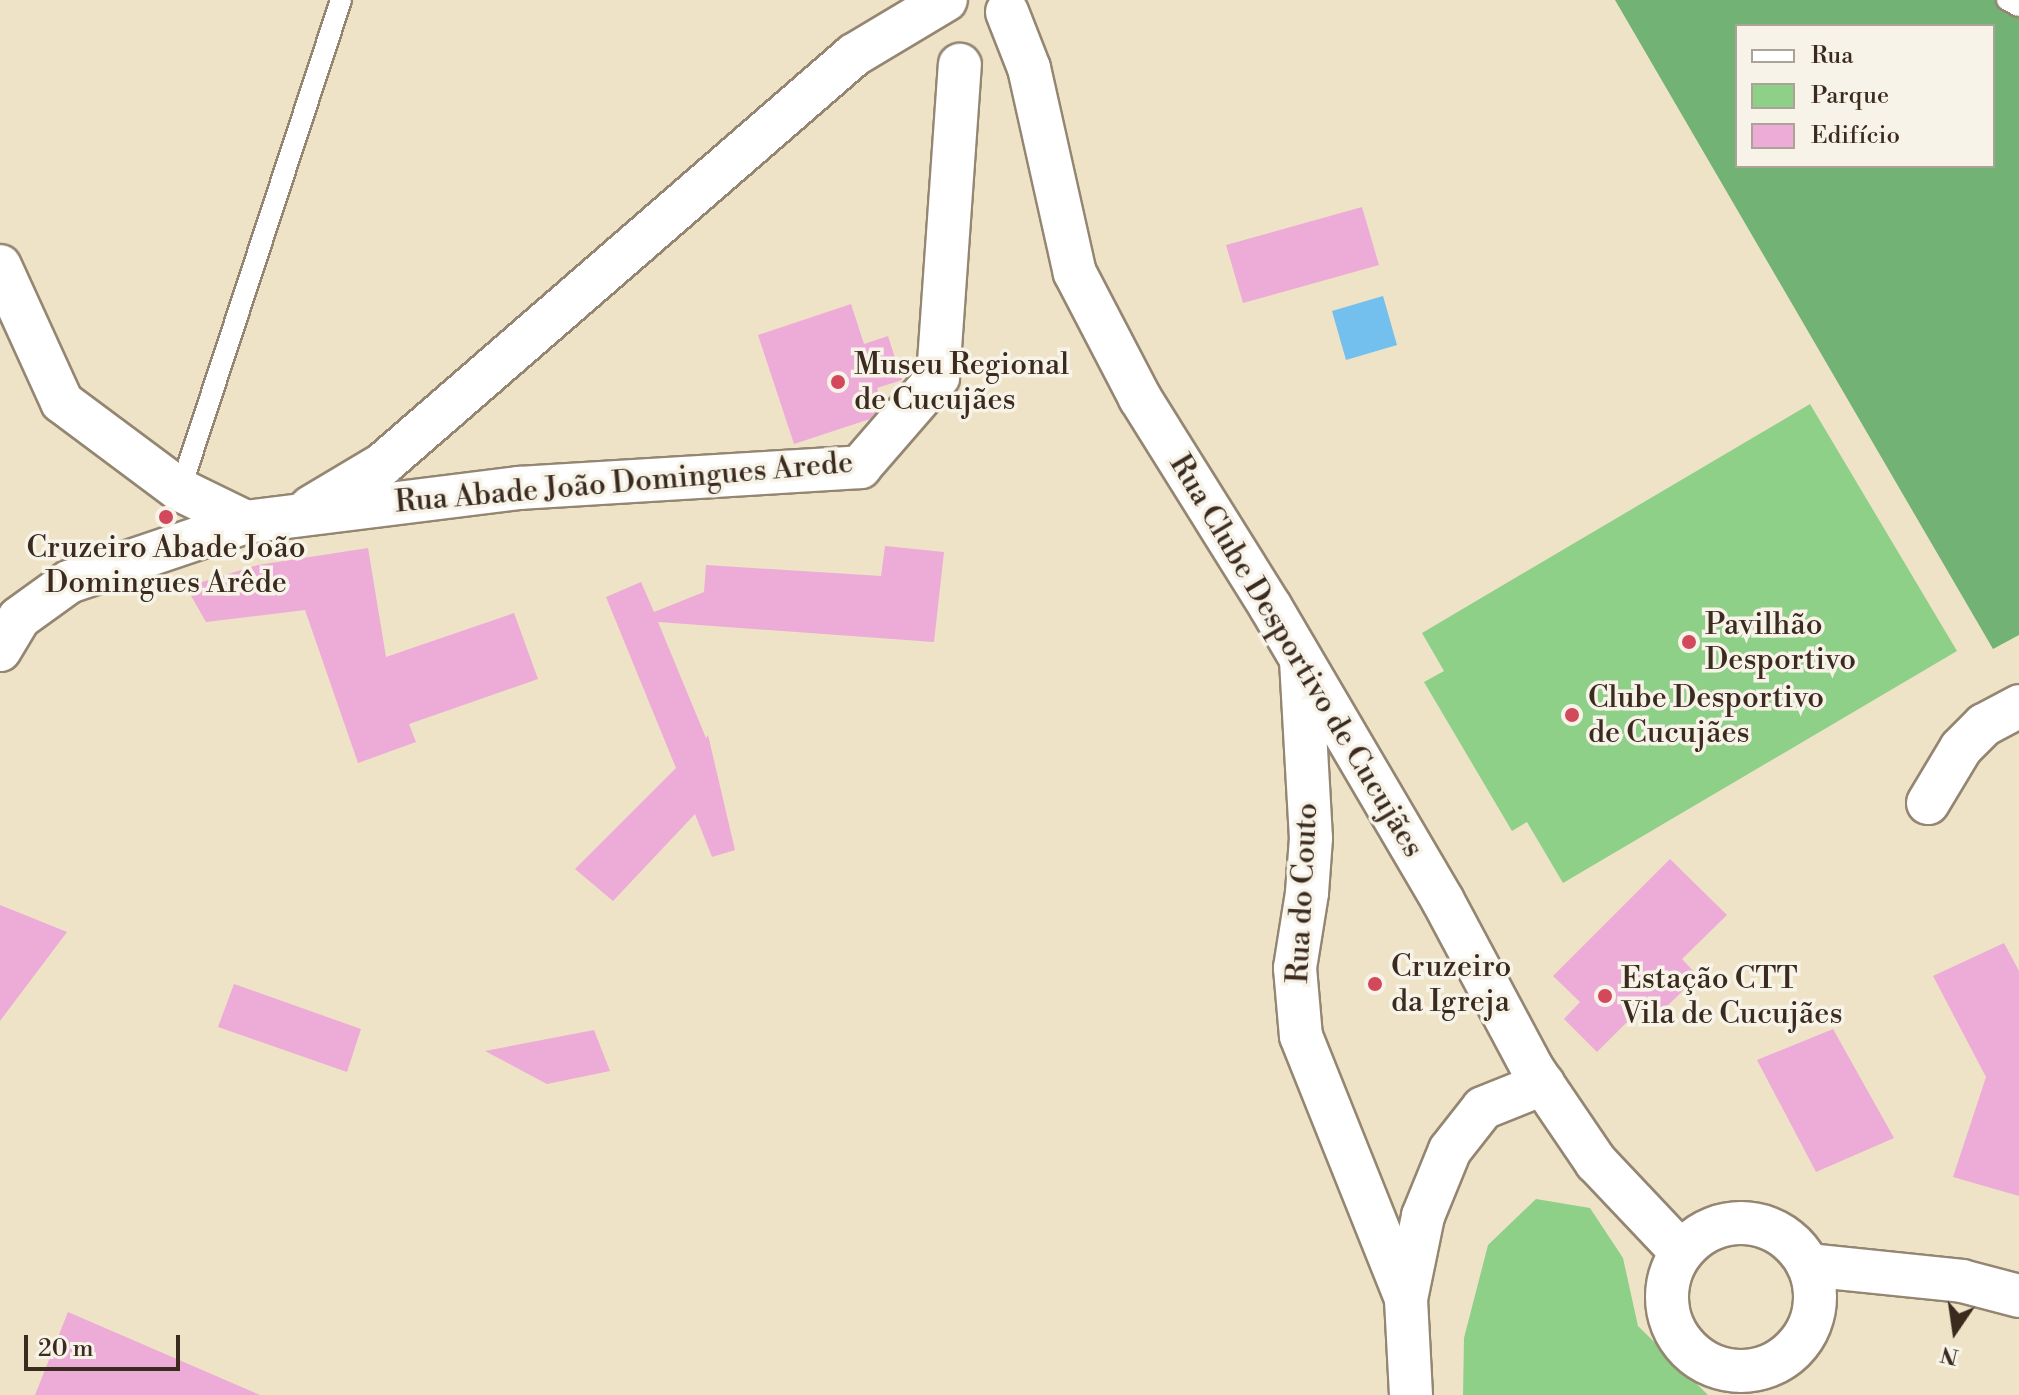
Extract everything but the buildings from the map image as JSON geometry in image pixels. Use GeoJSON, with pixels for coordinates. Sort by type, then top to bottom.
{"type":"FeatureCollection","features":[{"type":"Feature","properties":{"kind":"street"},"geometry":{"type":"LineString","coordinates":[[296,516],[383,464],[854,55],[946,0]]}},
{"type":"Feature","properties":{"kind":"street"},"geometry":{"type":"LineString","coordinates":[[957,0],[979,18],[1014,6]]}},
{"type":"Feature","properties":{"kind":"street","name":"Rua Clube Desportivo de Cucujães"},"geometry":{"type":"LineString","coordinates":[[1014,6],[1075,273],[1140,398],[1301,659],[1443,901],[1543,1084],[1596,1162],[1681,1252]]}},
{"type":"Feature","properties":{"kind":"street","name":"Rua Abade João Domingues Arede"},"geometry":{"type":"LineString","coordinates":[[0,650],[19,618],[69,582],[246,522],[519,488],[860,467],[938,377],[960,65]]}},
{"type":"Feature","properties":{"kind":"street"},"geometry":{"type":"LineString","coordinates":[[0,266],[62,402],[180,490],[246,522]]}},
{"type":"Feature","properties":{"kind":"street","name":"Rua do Couto"},"geometry":{"type":"LineString","coordinates":[[1301,659],[1311,838],[1307,893],[1295,968],[1301,1036],[1406,1299]]}},
{"type":"Feature","properties":{"kind":"street"},"geometry":{"type":"LineString","coordinates":[[1928,803],[1961,748],[1984,725],[2019,706]]}},
{"type":"Feature","properties":{"kind":"street","name":"Rua do Couto"},"geometry":{"type":"LineString","coordinates":[[1411,1395],[1406,1299],[1423,1216],[1450,1150],[1483,1108],[1543,1084]]}},
{"type":"Feature","properties":{"kind":"street"},"geometry":{"type":"LineString","coordinates":[[1748,1223],[1773,1230],[1793,1244],[1808,1265],[1815,1290],[1813,1315],[1803,1338],[1785,1356],[1762,1367],[1744,1383],[1689,1350],[1673,1328],[1667,1303],[1669,1276],[1681,1252],[1700,1235],[1723,1224],[1748,1223]]}},
{"type":"Feature","properties":{"kind":"street"},"geometry":{"type":"LineString","coordinates":[[1808,1265],[1962,1281],[2019,1296]]}},
{"type":"Feature","properties":{"kind":"lane"},"geometry":{"type":"LineString","coordinates":[[180,490],[341,0]]}},
{"type":"Feature","properties":{"kind":"lane"},"geometry":{"type":"LineString","coordinates":[[2007,0],[2019,6]]}},
{"type":"Feature","properties":{"kind":"green space"},"geometry":{"type":"Polygon","coordinates":[[[1615,0],[2019,0],[2019,635],[1993,649],[1615,0]]]}},
{"type":"Feature","properties":{"kind":"green space","name":"Pavilhão Desportivo"},"geometry":{"type":"Polygon","coordinates":[[[1810,404],[1957,651],[1563,883],[1527,822],[1512,831],[1424,682],[1444,671],[1422,633],[1810,404]]]}},
{"type":"Feature","properties":{"kind":"green space"},"geometry":{"type":"Polygon","coordinates":[[[1536,1199],[1590,1208],[1623,1258],[1638,1326],[1708,1395],[1463,1395],[1464,1338],[1488,1245],[1536,1199]]]}},
{"type":"Feature","properties":{"kind":"water"},"geometry":{"type":"Polygon","coordinates":[[[1383,296],[1397,345],[1346,360],[1332,311],[1383,296]]]}},
{"type":"Feature","properties":{"kind":"place","name":"Museu Regional de Cucujães"},"geometry":{"type":"Point","coordinates":[838,382]}},
{"type":"Feature","properties":{"kind":"place","name":"Cruzeiro Abade João Domingues Arêde"},"geometry":{"type":"Point","coordinates":[166,517]}},
{"type":"Feature","properties":{"kind":"place","name":"Pavilhão Desportivo"},"geometry":{"type":"Point","coordinates":[1689,642]}},
{"type":"Feature","properties":{"kind":"place","name":"Clube Desportivo de Cucujães"},"geometry":{"type":"Point","coordinates":[1572,715]}},
{"type":"Feature","properties":{"kind":"place","name":"Cruzeiro da Igreja"},"geometry":{"type":"Point","coordinates":[1375,984]}},
{"type":"Feature","properties":{"kind":"place","name":"Estação CTT Vila de Cucujães"},"geometry":{"type":"Point","coordinates":[1605,996]}}]}
